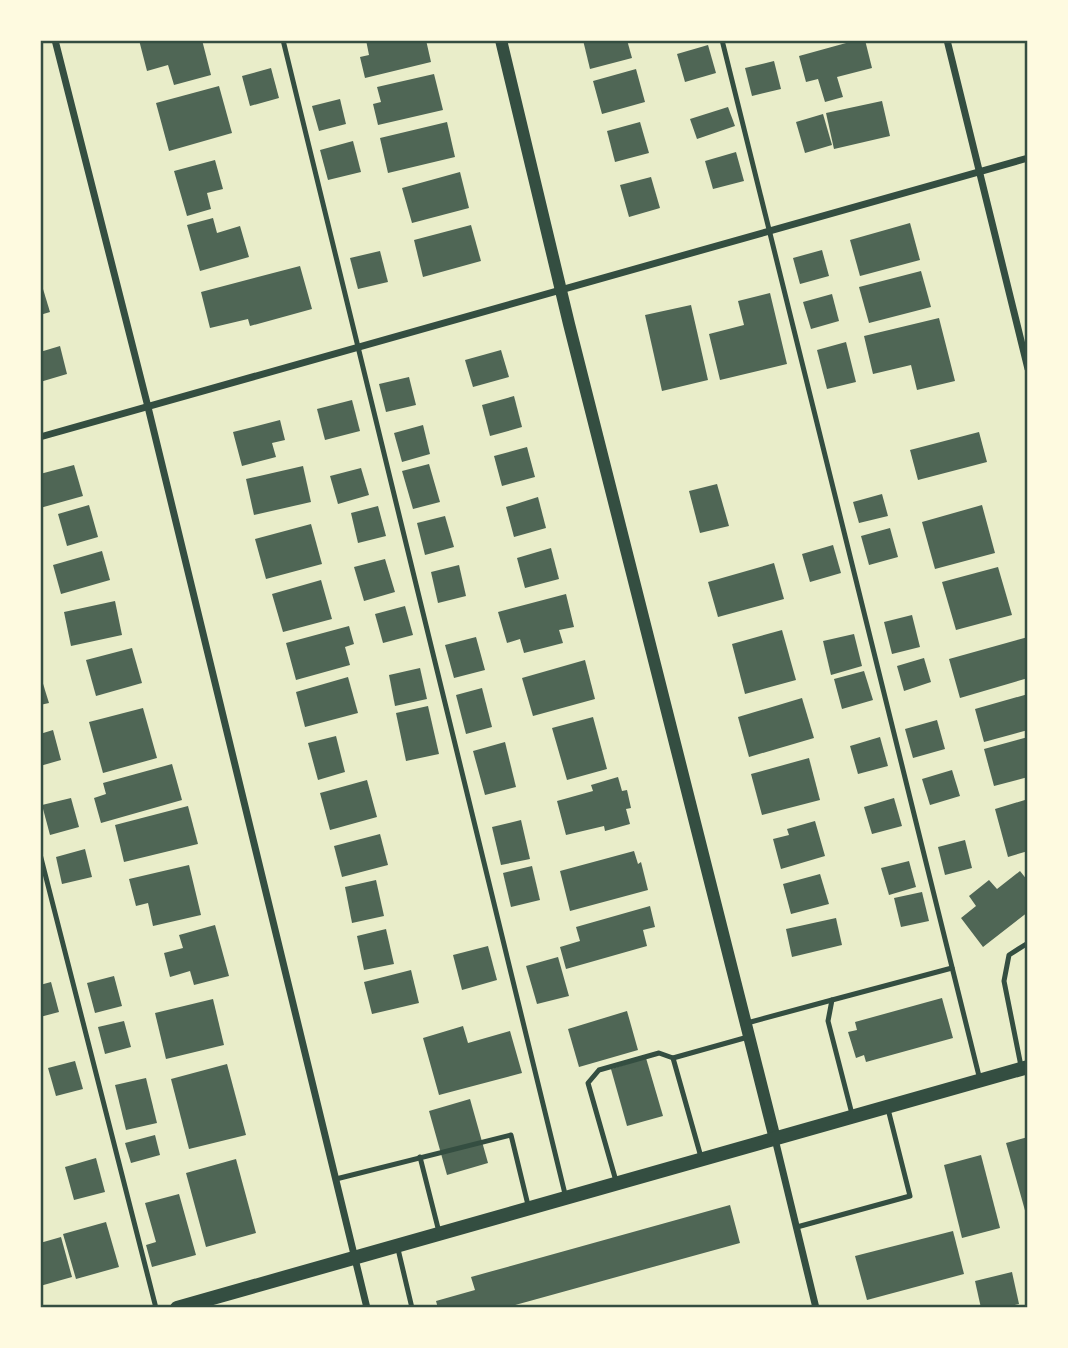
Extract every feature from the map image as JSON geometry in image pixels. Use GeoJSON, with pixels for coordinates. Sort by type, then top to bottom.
{"type":"FeatureCollection","features":[{"type":"Feature","properties":{"kind":"main road"},"geometry":{"type":"LineString","coordinates":[[177,1308],[1025,1068]]}},
{"type":"Feature","properties":{"kind":"street"},"geometry":{"type":"LineString","coordinates":[[55,40],[148,407],[368,1308]]}},
{"type":"Feature","properties":{"kind":"street"},"geometry":{"type":"LineString","coordinates":[[501,40],[561,292],[816,1308]]}},
{"type":"Feature","properties":{"kind":"street"},"geometry":{"type":"LineString","coordinates":[[947,40],[1028,369]]}},
{"type":"Feature","properties":{"kind":"street"},"geometry":{"type":"LineString","coordinates":[[40,438],[1028,158]]}},
{"type":"Feature","properties":{"kind":"lane"},"geometry":{"type":"LineString","coordinates":[[283,40],[566,1198]]}},
{"type":"Feature","properties":{"kind":"lane"},"geometry":{"type":"LineString","coordinates":[[722,40],[980,1081]]}},
{"type":"Feature","properties":{"kind":"lane"},"geometry":{"type":"LineString","coordinates":[[40,854],[156,1308]]}},
{"type":"Feature","properties":{"kind":"lane"},"geometry":{"type":"LineString","coordinates":[[1025,1068],[1004,981],[1009,955],[1028,943]]}},
{"type":"Feature","properties":{"kind":"lane"},"geometry":{"type":"LineString","coordinates":[[746,1023],[952,968]]}},
{"type":"Feature","properties":{"kind":"lane"},"geometry":{"type":"LineString","coordinates":[[832,1000],[828,1021],[853,1117]]}},
{"type":"Feature","properties":{"kind":"lane"},"geometry":{"type":"LineString","coordinates":[[616,1184],[588,1083],[599,1070],[659,1053],[673,1058],[749,1037]]}},
{"type":"Feature","properties":{"kind":"lane"},"geometry":{"type":"LineString","coordinates":[[673,1058],[702,1159]]}},
{"type":"Feature","properties":{"kind":"lane"},"geometry":{"type":"LineString","coordinates":[[797,1227],[910,1196],[888,1107]]}},
{"type":"Feature","properties":{"kind":"lane"},"geometry":{"type":"LineString","coordinates":[[336,1179],[510,1135],[529,1208]]}},
{"type":"Feature","properties":{"kind":"lane"},"geometry":{"type":"LineString","coordinates":[[420,1157],[440,1234]]}},
{"type":"Feature","properties":{"kind":"lane"},"geometry":{"type":"LineString","coordinates":[[397,1246],[412,1308]]}},
{"type":"Feature","properties":{"kind":"building"},"geometry":{"type":"Polygon","coordinates":[[[139,40],[202,40],[211,75],[174,85],[168,65],[147,71],[139,40]]]}},
{"type":"Feature","properties":{"kind":"building"},"geometry":{"type":"Polygon","coordinates":[[[366,40],[426,40],[431,62],[365,78],[360,57],[369,55],[366,40]]]}},
{"type":"Feature","properties":{"kind":"building"},"geometry":{"type":"Polygon","coordinates":[[[583,40],[627,40],[632,58],[590,69],[583,40]]]}},
{"type":"Feature","properties":{"kind":"building"},"geometry":{"type":"Polygon","coordinates":[[[865,40],[872,68],[837,77],[843,97],[825,102],[818,79],[806,82],[799,56],[865,40]]]}},
{"type":"Feature","properties":{"kind":"building"},"geometry":{"type":"Polygon","coordinates":[[[708,45],[716,73],[685,82],[677,54],[708,45]]]}},
{"type":"Feature","properties":{"kind":"building"},"geometry":{"type":"Polygon","coordinates":[[[774,61],[781,89],[752,96],[745,68],[774,61]]]}},
{"type":"Feature","properties":{"kind":"building"},"geometry":{"type":"Polygon","coordinates":[[[271,68],[279,98],[250,106],[242,76],[271,68]]]}},
{"type":"Feature","properties":{"kind":"building"},"geometry":{"type":"Polygon","coordinates":[[[636,69],[645,102],[602,114],[593,81],[636,69]]]}},
{"type":"Feature","properties":{"kind":"building"},"geometry":{"type":"Polygon","coordinates":[[[434,74],[443,110],[378,125],[373,104],[381,102],[377,87],[434,74]]]}},
{"type":"Feature","properties":{"kind":"building"},"geometry":{"type":"Polygon","coordinates":[[[219,86],[232,133],[169,151],[156,103],[219,86]]]}},
{"type":"Feature","properties":{"kind":"building"},"geometry":{"type":"Polygon","coordinates":[[[340,99],[346,124],[319,131],[312,106],[340,99]]]}},
{"type":"Feature","properties":{"kind":"building"},"geometry":{"type":"Polygon","coordinates":[[[882,101],[890,136],[834,149],[826,113],[882,101]]]}},
{"type":"Feature","properties":{"kind":"building"},"geometry":{"type":"Polygon","coordinates":[[[728,107],[735,126],[697,139],[690,119],[728,107]]]}},
{"type":"Feature","properties":{"kind":"building"},"geometry":{"type":"Polygon","coordinates":[[[823,114],[832,145],[805,153],[796,122],[823,114]]]}},
{"type":"Feature","properties":{"kind":"building"},"geometry":{"type":"Polygon","coordinates":[[[447,122],[455,157],[388,173],[380,138],[447,122]]]}},
{"type":"Feature","properties":{"kind":"building"},"geometry":{"type":"Polygon","coordinates":[[[640,122],[649,153],[615,162],[607,131],[640,122]]]}},
{"type":"Feature","properties":{"kind":"building"},"geometry":{"type":"Polygon","coordinates":[[[353,141],[361,172],[328,180],[320,150],[353,141]]]}},
{"type":"Feature","properties":{"kind":"building"},"geometry":{"type":"Polygon","coordinates":[[[736,152],[744,181],[713,189],[705,161],[736,152]]]}},
{"type":"Feature","properties":{"kind":"building"},"geometry":{"type":"Polygon","coordinates":[[[215,160],[223,189],[207,193],[211,209],[187,216],[174,171],[215,160]]]}},
{"type":"Feature","properties":{"kind":"building"},"geometry":{"type":"Polygon","coordinates":[[[460,172],[469,208],[412,223],[402,188],[460,172]]]}},
{"type":"Feature","properties":{"kind":"building"},"geometry":{"type":"Polygon","coordinates":[[[651,177],[660,208],[629,217],[620,185],[651,177]]]}},
{"type":"Feature","properties":{"kind":"building"},"geometry":{"type":"Polygon","coordinates":[[[213,218],[217,233],[240,226],[249,257],[200,271],[187,225],[213,218]]]}},
{"type":"Feature","properties":{"kind":"building"},"geometry":{"type":"Polygon","coordinates":[[[910,223],[920,260],[860,276],[850,240],[910,223]]]}},
{"type":"Feature","properties":{"kind":"building"},"geometry":{"type":"Polygon","coordinates":[[[471,225],[481,261],[423,277],[414,240],[471,225]]]}},
{"type":"Feature","properties":{"kind":"building"},"geometry":{"type":"Polygon","coordinates":[[[822,250],[829,276],[800,284],[793,258],[822,250]]]}},
{"type":"Feature","properties":{"kind":"building"},"geometry":{"type":"Polygon","coordinates":[[[380,251],[388,282],[358,289],[350,258],[380,251]]]}},
{"type":"Feature","properties":{"kind":"building"},"geometry":{"type":"Polygon","coordinates":[[[300,266],[312,309],[250,326],[248,319],[210,328],[201,292],[300,266]]]}},
{"type":"Feature","properties":{"kind":"building"},"geometry":{"type":"Polygon","coordinates":[[[921,271],[931,307],[869,323],[859,287],[921,271]]]}},
{"type":"Feature","properties":{"kind":"building"},"geometry":{"type":"Polygon","coordinates":[[[40,279],[50,312],[40,315],[40,279]]]}},
{"type":"Feature","properties":{"kind":"building"},"geometry":{"type":"Polygon","coordinates":[[[770,293],[787,364],[720,380],[709,334],[744,325],[738,301],[770,293]]]}},
{"type":"Feature","properties":{"kind":"building"},"geometry":{"type":"Polygon","coordinates":[[[832,294],[839,321],[811,329],[803,302],[832,294]]]}},
{"type":"Feature","properties":{"kind":"building"},"geometry":{"type":"Polygon","coordinates":[[[691,305],[708,380],[662,391],[645,315],[691,305]]]}},
{"type":"Feature","properties":{"kind":"building"},"geometry":{"type":"Polygon","coordinates":[[[939,318],[955,381],[917,390],[911,365],[873,374],[864,336],[939,318]]]}},
{"type":"Feature","properties":{"kind":"building"},"geometry":{"type":"Polygon","coordinates":[[[846,342],[856,382],[827,389],[817,350],[846,342]]]}},
{"type":"Feature","properties":{"kind":"building"},"geometry":{"type":"Polygon","coordinates":[[[60,346],[67,374],[40,382],[40,352],[60,346]]]}},
{"type":"Feature","properties":{"kind":"building"},"geometry":{"type":"Polygon","coordinates":[[[501,350],[509,377],[473,387],[465,360],[501,350]]]}},
{"type":"Feature","properties":{"kind":"building"},"geometry":{"type":"Polygon","coordinates":[[[409,377],[416,405],[386,412],[379,384],[409,377]]]}},
{"type":"Feature","properties":{"kind":"building"},"geometry":{"type":"Polygon","coordinates":[[[514,396],[522,427],[490,436],[482,405],[514,396]]]}},
{"type":"Feature","properties":{"kind":"building"},"geometry":{"type":"Polygon","coordinates":[[[352,400],[360,431],[325,440],[317,409],[352,400]]]}},
{"type":"Feature","properties":{"kind":"building"},"geometry":{"type":"Polygon","coordinates":[[[280,420],[285,440],[272,443],[276,457],[242,466],[233,432],[280,420]]]}},
{"type":"Feature","properties":{"kind":"building"},"geometry":{"type":"Polygon","coordinates":[[[423,425],[430,454],[402,462],[394,433],[423,425]]]}},
{"type":"Feature","properties":{"kind":"building"},"geometry":{"type":"Polygon","coordinates":[[[979,432],[987,462],[918,480],[910,450],[979,432]]]}},
{"type":"Feature","properties":{"kind":"building"},"geometry":{"type":"Polygon","coordinates":[[[527,447],[535,477],[502,486],[494,456],[527,447]]]}},
{"type":"Feature","properties":{"kind":"building"},"geometry":{"type":"Polygon","coordinates":[[[429,464],[440,502],[413,509],[402,471],[429,464]]]}},
{"type":"Feature","properties":{"kind":"building"},"geometry":{"type":"Polygon","coordinates":[[[74,465],[83,496],[40,508],[40,474],[74,465]]]}},
{"type":"Feature","properties":{"kind":"building"},"geometry":{"type":"Polygon","coordinates":[[[303,466],[311,502],[254,515],[246,479],[303,466]]]}},
{"type":"Feature","properties":{"kind":"building"},"geometry":{"type":"Polygon","coordinates":[[[361,468],[369,495],[338,504],[330,476],[361,468]]]}},
{"type":"Feature","properties":{"kind":"building"},"geometry":{"type":"Polygon","coordinates":[[[717,484],[729,526],[700,533],[689,491],[717,484]]]}},
{"type":"Feature","properties":{"kind":"building"},"geometry":{"type":"Polygon","coordinates":[[[882,494],[888,516],[859,523],[853,502],[882,494]]]}},
{"type":"Feature","properties":{"kind":"building"},"geometry":{"type":"Polygon","coordinates":[[[538,497],[546,528],[514,537],[506,507],[538,497]]]}},
{"type":"Feature","properties":{"kind":"building"},"geometry":{"type":"Polygon","coordinates":[[[89,505],[98,537],[67,546],[58,514],[89,505]]]}},
{"type":"Feature","properties":{"kind":"building"},"geometry":{"type":"Polygon","coordinates":[[[982,505],[995,553],[935,569],[922,522],[982,505]]]}},
{"type":"Feature","properties":{"kind":"building"},"geometry":{"type":"Polygon","coordinates":[[[378,506],[386,536],[358,543],[351,513],[378,506]]]}},
{"type":"Feature","properties":{"kind":"building"},"geometry":{"type":"Polygon","coordinates":[[[445,516],[454,547],[425,555],[417,523],[445,516]]]}},
{"type":"Feature","properties":{"kind":"building"},"geometry":{"type":"Polygon","coordinates":[[[311,524],[322,564],[266,579],[255,539],[311,524]]]}},
{"type":"Feature","properties":{"kind":"building"},"geometry":{"type":"Polygon","coordinates":[[[890,528],[898,557],[869,565],[861,536],[890,528]]]}},
{"type":"Feature","properties":{"kind":"building"},"geometry":{"type":"Polygon","coordinates":[[[833,545],[841,573],[810,582],[802,554],[833,545]]]}},
{"type":"Feature","properties":{"kind":"building"},"geometry":{"type":"Polygon","coordinates":[[[551,548],[559,579],[525,588],[517,558],[551,548]]]}},
{"type":"Feature","properties":{"kind":"building"},"geometry":{"type":"Polygon","coordinates":[[[102,551],[110,580],[61,594],[53,565],[102,551]]]}},
{"type":"Feature","properties":{"kind":"building"},"geometry":{"type":"Polygon","coordinates":[[[385,559],[395,592],[364,601],[354,567],[385,559]]]}},
{"type":"Feature","properties":{"kind":"building"},"geometry":{"type":"Polygon","coordinates":[[[774,563],[784,599],[718,617],[708,582],[774,563]]]}},
{"type":"Feature","properties":{"kind":"building"},"geometry":{"type":"Polygon","coordinates":[[[459,565],[466,596],[438,603],[431,572],[459,565]]]}},
{"type":"Feature","properties":{"kind":"building"},"geometry":{"type":"Polygon","coordinates":[[[998,567],[1012,615],[956,630],[942,582],[998,567]]]}},
{"type":"Feature","properties":{"kind":"building"},"geometry":{"type":"Polygon","coordinates":[[[321,580],[332,619],[283,632],[272,594],[321,580]]]}},
{"type":"Feature","properties":{"kind":"building"},"geometry":{"type":"Polygon","coordinates":[[[566,594],[574,627],[559,630],[563,643],[524,653],[520,639],[507,643],[498,612],[566,594]]]}},
{"type":"Feature","properties":{"kind":"building"},"geometry":{"type":"Polygon","coordinates":[[[115,601],[122,635],[71,646],[64,612],[115,601]]]}},
{"type":"Feature","properties":{"kind":"building"},"geometry":{"type":"Polygon","coordinates":[[[405,606],[413,635],[383,643],[375,614],[405,606]]]}},
{"type":"Feature","properties":{"kind":"building"},"geometry":{"type":"Polygon","coordinates":[[[912,615],[920,647],[892,654],[884,622],[912,615]]]}},
{"type":"Feature","properties":{"kind":"building"},"geometry":{"type":"Polygon","coordinates":[[[349,626],[354,644],[345,647],[350,665],[296,680],[286,643],[349,626]]]}},
{"type":"Feature","properties":{"kind":"building"},"geometry":{"type":"Polygon","coordinates":[[[782,630],[796,680],[745,694],[732,644],[782,630]]]}},
{"type":"Feature","properties":{"kind":"building"},"geometry":{"type":"Polygon","coordinates":[[[854,634],[862,666],[831,675],[823,641],[854,634]]]}},
{"type":"Feature","properties":{"kind":"building"},"geometry":{"type":"Polygon","coordinates":[[[476,637],[485,670],[454,678],[445,645],[476,637]]]}},
{"type":"Feature","properties":{"kind":"building"},"geometry":{"type":"Polygon","coordinates":[[[1028,637],[1028,678],[960,698],[949,659],[1028,637]]]}},
{"type":"Feature","properties":{"kind":"building"},"geometry":{"type":"Polygon","coordinates":[[[132,648],[142,683],[96,696],[86,660],[132,648]]]}},
{"type":"Feature","properties":{"kind":"building"},"geometry":{"type":"Polygon","coordinates":[[[924,658],[931,682],[904,691],[897,666],[924,658]]]}},
{"type":"Feature","properties":{"kind":"building"},"geometry":{"type":"Polygon","coordinates":[[[585,660],[595,699],[533,716],[522,678],[585,660]]]}},
{"type":"Feature","properties":{"kind":"building"},"geometry":{"type":"Polygon","coordinates":[[[420,668],[427,699],[395,706],[389,675],[420,668]]]}},
{"type":"Feature","properties":{"kind":"building"},"geometry":{"type":"Polygon","coordinates":[[[864,671],[873,700],[842,709],[834,679],[864,671]]]}},
{"type":"Feature","properties":{"kind":"building"},"geometry":{"type":"Polygon","coordinates":[[[40,674],[49,703],[40,705],[40,674]]]}},
{"type":"Feature","properties":{"kind":"building"},"geometry":{"type":"Polygon","coordinates":[[[348,677],[358,713],[305,727],[296,692],[348,677]]]}},
{"type":"Feature","properties":{"kind":"building"},"geometry":{"type":"Polygon","coordinates":[[[482,688],[492,727],[466,734],[456,695],[482,688]]]}},
{"type":"Feature","properties":{"kind":"building"},"geometry":{"type":"Polygon","coordinates":[[[1028,694],[1028,730],[984,742],[975,709],[1028,694]]]}},
{"type":"Feature","properties":{"kind":"building"},"geometry":{"type":"Polygon","coordinates":[[[802,698],[814,738],[749,757],[738,717],[802,698]]]}},
{"type":"Feature","properties":{"kind":"building"},"geometry":{"type":"Polygon","coordinates":[[[428,706],[439,754],[406,761],[396,713],[428,706]]]}},
{"type":"Feature","properties":{"kind":"building"},"geometry":{"type":"Polygon","coordinates":[[[143,708],[157,758],[103,773],[89,722],[143,708]]]}},
{"type":"Feature","properties":{"kind":"building"},"geometry":{"type":"Polygon","coordinates":[[[593,717],[607,769],[567,780],[552,728],[593,717]]]}},
{"type":"Feature","properties":{"kind":"building"},"geometry":{"type":"Polygon","coordinates":[[[937,720],[945,749],[913,758],[905,729],[937,720]]]}},
{"type":"Feature","properties":{"kind":"building"},"geometry":{"type":"Polygon","coordinates":[[[53,730],[61,760],[40,766],[40,734],[53,730]]]}},
{"type":"Feature","properties":{"kind":"building"},"geometry":{"type":"Polygon","coordinates":[[[336,736],[345,772],[318,780],[308,743],[336,736]]]}},
{"type":"Feature","properties":{"kind":"building"},"geometry":{"type":"Polygon","coordinates":[[[880,737],[888,766],[858,774],[850,746],[880,737]]]}},
{"type":"Feature","properties":{"kind":"building"},"geometry":{"type":"Polygon","coordinates":[[[1028,737],[1028,777],[994,786],[984,749],[1028,737]]]}},
{"type":"Feature","properties":{"kind":"building"},"geometry":{"type":"Polygon","coordinates":[[[505,742],[516,787],[485,795],[473,751],[505,742]]]}},
{"type":"Feature","properties":{"kind":"building"},"geometry":{"type":"Polygon","coordinates":[[[809,758],[820,800],[762,815],[751,774],[809,758]]]}},
{"type":"Feature","properties":{"kind":"building"},"geometry":{"type":"Polygon","coordinates":[[[172,764],[182,800],[101,823],[94,798],[106,794],[103,783],[172,764]]]}},
{"type":"Feature","properties":{"kind":"building"},"geometry":{"type":"Polygon","coordinates":[[[952,770],[960,796],[930,805],[922,779],[952,770]]]}},
{"type":"Feature","properties":{"kind":"building"},"geometry":{"type":"Polygon","coordinates":[[[618,777],[622,791],[627,790],[631,808],[626,809],[630,824],[605,831],[604,826],[566,835],[557,801],[593,791],[591,785],[618,777]]]}},
{"type":"Feature","properties":{"kind":"building"},"geometry":{"type":"Polygon","coordinates":[[[367,780],[377,817],[330,830],[320,793],[367,780]]]}},
{"type":"Feature","properties":{"kind":"building"},"geometry":{"type":"Polygon","coordinates":[[[71,798],[79,827],[50,835],[42,805],[71,798]]]}},
{"type":"Feature","properties":{"kind":"building"},"geometry":{"type":"Polygon","coordinates":[[[894,798],[902,826],[872,834],[864,807],[894,798]]]}},
{"type":"Feature","properties":{"kind":"building"},"geometry":{"type":"Polygon","coordinates":[[[1028,799],[1028,851],[1008,857],[995,809],[1028,799]]]}},
{"type":"Feature","properties":{"kind":"building"},"geometry":{"type":"Polygon","coordinates":[[[188,806],[198,844],[124,862],[115,825],[188,806]]]}},
{"type":"Feature","properties":{"kind":"building"},"geometry":{"type":"Polygon","coordinates":[[[521,820],[530,859],[501,865],[492,827],[521,820]]]}},
{"type":"Feature","properties":{"kind":"building"},"geometry":{"type":"Polygon","coordinates":[[[815,821],[825,856],[781,869],[773,839],[789,835],[787,829],[815,821]]]}},
{"type":"Feature","properties":{"kind":"building"},"geometry":{"type":"Polygon","coordinates":[[[380,834],[388,865],[342,877],[334,846],[380,834]]]}},
{"type":"Feature","properties":{"kind":"building"},"geometry":{"type":"Polygon","coordinates":[[[965,840],[972,868],[945,875],[938,847],[965,840]]]}},
{"type":"Feature","properties":{"kind":"building"},"geometry":{"type":"Polygon","coordinates":[[[85,849],[92,877],[62,884],[56,857],[85,849]]]}},
{"type":"Feature","properties":{"kind":"building"},"geometry":{"type":"Polygon","coordinates":[[[634,851],[638,864],[641,862],[648,890],[570,911],[560,871],[634,851]]]}},
{"type":"Feature","properties":{"kind":"building"},"geometry":{"type":"Polygon","coordinates":[[[909,861],[916,887],[889,895],[881,868],[909,861]]]}},
{"type":"Feature","properties":{"kind":"building"},"geometry":{"type":"Polygon","coordinates":[[[189,865],[201,915],[153,926],[148,903],[136,906],[129,879],[189,865]]]}},
{"type":"Feature","properties":{"kind":"building"},"geometry":{"type":"Polygon","coordinates":[[[532,866],[540,900],[511,907],[503,873],[532,866]]]}},
{"type":"Feature","properties":{"kind":"building"},"geometry":{"type":"Polygon","coordinates":[[[1020,871],[1028,881],[1028,912],[983,947],[961,918],[976,906],[969,896],[989,880],[997,889],[1020,871]]]}},
{"type":"Feature","properties":{"kind":"building"},"geometry":{"type":"Polygon","coordinates":[[[820,874],[829,904],[791,914],[783,884],[820,874]]]}},
{"type":"Feature","properties":{"kind":"building"},"geometry":{"type":"Polygon","coordinates":[[[376,880],[384,916],[352,923],[345,887],[376,880]]]}},
{"type":"Feature","properties":{"kind":"building"},"geometry":{"type":"Polygon","coordinates":[[[922,892],[929,921],[901,927],[894,898],[922,892]]]}},
{"type":"Feature","properties":{"kind":"building"},"geometry":{"type":"Polygon","coordinates":[[[650,906],[655,927],[643,930],[647,946],[566,969],[560,947],[580,941],[576,927],[650,906]]]}},
{"type":"Feature","properties":{"kind":"building"},"geometry":{"type":"Polygon","coordinates":[[[836,918],[842,945],[792,957],[786,929],[836,918]]]}},
{"type":"Feature","properties":{"kind":"building"},"geometry":{"type":"Polygon","coordinates":[[[215,925],[229,976],[194,985],[190,971],[170,977],[164,953],[183,948],[179,935],[215,925]]]}},
{"type":"Feature","properties":{"kind":"building"},"geometry":{"type":"Polygon","coordinates":[[[386,929],[394,964],[364,970],[357,936],[386,929]]]}},
{"type":"Feature","properties":{"kind":"building"},"geometry":{"type":"Polygon","coordinates":[[[488,946],[497,980],[462,990],[453,955],[488,946]]]}},
{"type":"Feature","properties":{"kind":"building"},"geometry":{"type":"Polygon","coordinates":[[[558,957],[569,996],[537,1004],[526,966],[558,957]]]}},
{"type":"Feature","properties":{"kind":"building"},"geometry":{"type":"Polygon","coordinates":[[[411,970],[419,1003],[372,1014],[364,982],[411,970]]]}},
{"type":"Feature","properties":{"kind":"building"},"geometry":{"type":"Polygon","coordinates":[[[114,976],[122,1006],[95,1013],[87,983],[114,976]]]}},
{"type":"Feature","properties":{"kind":"building"},"geometry":{"type":"Polygon","coordinates":[[[51,982],[59,1012],[40,1017],[40,985],[51,982]]]}},
{"type":"Feature","properties":{"kind":"building"},"geometry":{"type":"Polygon","coordinates":[[[942,998],[953,1038],[866,1062],[864,1055],[856,1058],[848,1032],[857,1030],[855,1022],[942,998]]]}},
{"type":"Feature","properties":{"kind":"building"},"geometry":{"type":"Polygon","coordinates":[[[213,999],[224,1045],[166,1059],[155,1013],[213,999]]]}},
{"type":"Feature","properties":{"kind":"building"},"geometry":{"type":"Polygon","coordinates":[[[627,1011],[638,1050],[579,1067],[568,1029],[627,1011]]]}},
{"type":"Feature","properties":{"kind":"building"},"geometry":{"type":"Polygon","coordinates":[[[124,1021],[131,1047],[105,1054],[98,1027],[124,1021]]]}},
{"type":"Feature","properties":{"kind":"building"},"geometry":{"type":"Polygon","coordinates":[[[463,1026],[468,1043],[510,1031],[522,1073],[439,1095],[423,1038],[463,1026]]]}},
{"type":"Feature","properties":{"kind":"building"},"geometry":{"type":"Polygon","coordinates":[[[646,1058],[663,1116],[627,1126],[611,1069],[646,1058]]]}},
{"type":"Feature","properties":{"kind":"building"},"geometry":{"type":"Polygon","coordinates":[[[75,1061],[83,1089],[56,1096],[48,1068],[75,1061]]]}},
{"type":"Feature","properties":{"kind":"building"},"geometry":{"type":"Polygon","coordinates":[[[227,1064],[246,1135],[189,1149],[171,1079],[227,1064]]]}},
{"type":"Feature","properties":{"kind":"building"},"geometry":{"type":"Polygon","coordinates":[[[146,1078],[157,1123],[126,1130],[115,1085],[146,1078]]]}},
{"type":"Feature","properties":{"kind":"building"},"geometry":{"type":"Polygon","coordinates":[[[470,1099],[488,1163],[447,1175],[429,1111],[470,1099]]]}},
{"type":"Feature","properties":{"kind":"building"},"geometry":{"type":"Polygon","coordinates":[[[155,1135],[160,1155],[131,1163],[125,1143],[155,1135]]]}},
{"type":"Feature","properties":{"kind":"building"},"geometry":{"type":"Polygon","coordinates":[[[1028,1137],[1028,1213],[1026,1214],[1006,1143],[1028,1137]]]}},
{"type":"Feature","properties":{"kind":"building"},"geometry":{"type":"Polygon","coordinates":[[[981,1155],[1000,1228],[962,1238],[944,1165],[981,1155]]]}},
{"type":"Feature","properties":{"kind":"building"},"geometry":{"type":"Polygon","coordinates":[[[96,1158],[105,1192],[74,1200],[65,1167],[96,1158]]]}},
{"type":"Feature","properties":{"kind":"building"},"geometry":{"type":"Polygon","coordinates":[[[236,1159],[256,1233],[206,1247],[186,1173],[236,1159]]]}},
{"type":"Feature","properties":{"kind":"building"},"geometry":{"type":"Polygon","coordinates":[[[179,1194],[196,1255],[152,1267],[146,1245],[156,1242],[145,1203],[179,1194]]]}},
{"type":"Feature","properties":{"kind":"building"},"geometry":{"type":"Polygon","coordinates":[[[730,1205],[740,1243],[504,1308],[438,1308],[436,1301],[475,1290],[471,1277],[730,1205]]]}},
{"type":"Feature","properties":{"kind":"building"},"geometry":{"type":"Polygon","coordinates":[[[106,1222],[119,1267],[76,1279],[63,1234],[106,1222]]]}},
{"type":"Feature","properties":{"kind":"building"},"geometry":{"type":"Polygon","coordinates":[[[953,1231],[964,1274],[867,1300],[855,1256],[953,1231]]]}},
{"type":"Feature","properties":{"kind":"building"},"geometry":{"type":"Polygon","coordinates":[[[61,1237],[72,1277],[40,1286],[40,1243],[61,1237]]]}},
{"type":"Feature","properties":{"kind":"building"},"geometry":{"type":"Polygon","coordinates":[[[1012,1272],[1019,1304],[981,1308],[975,1281],[1012,1272]]]}}]}
